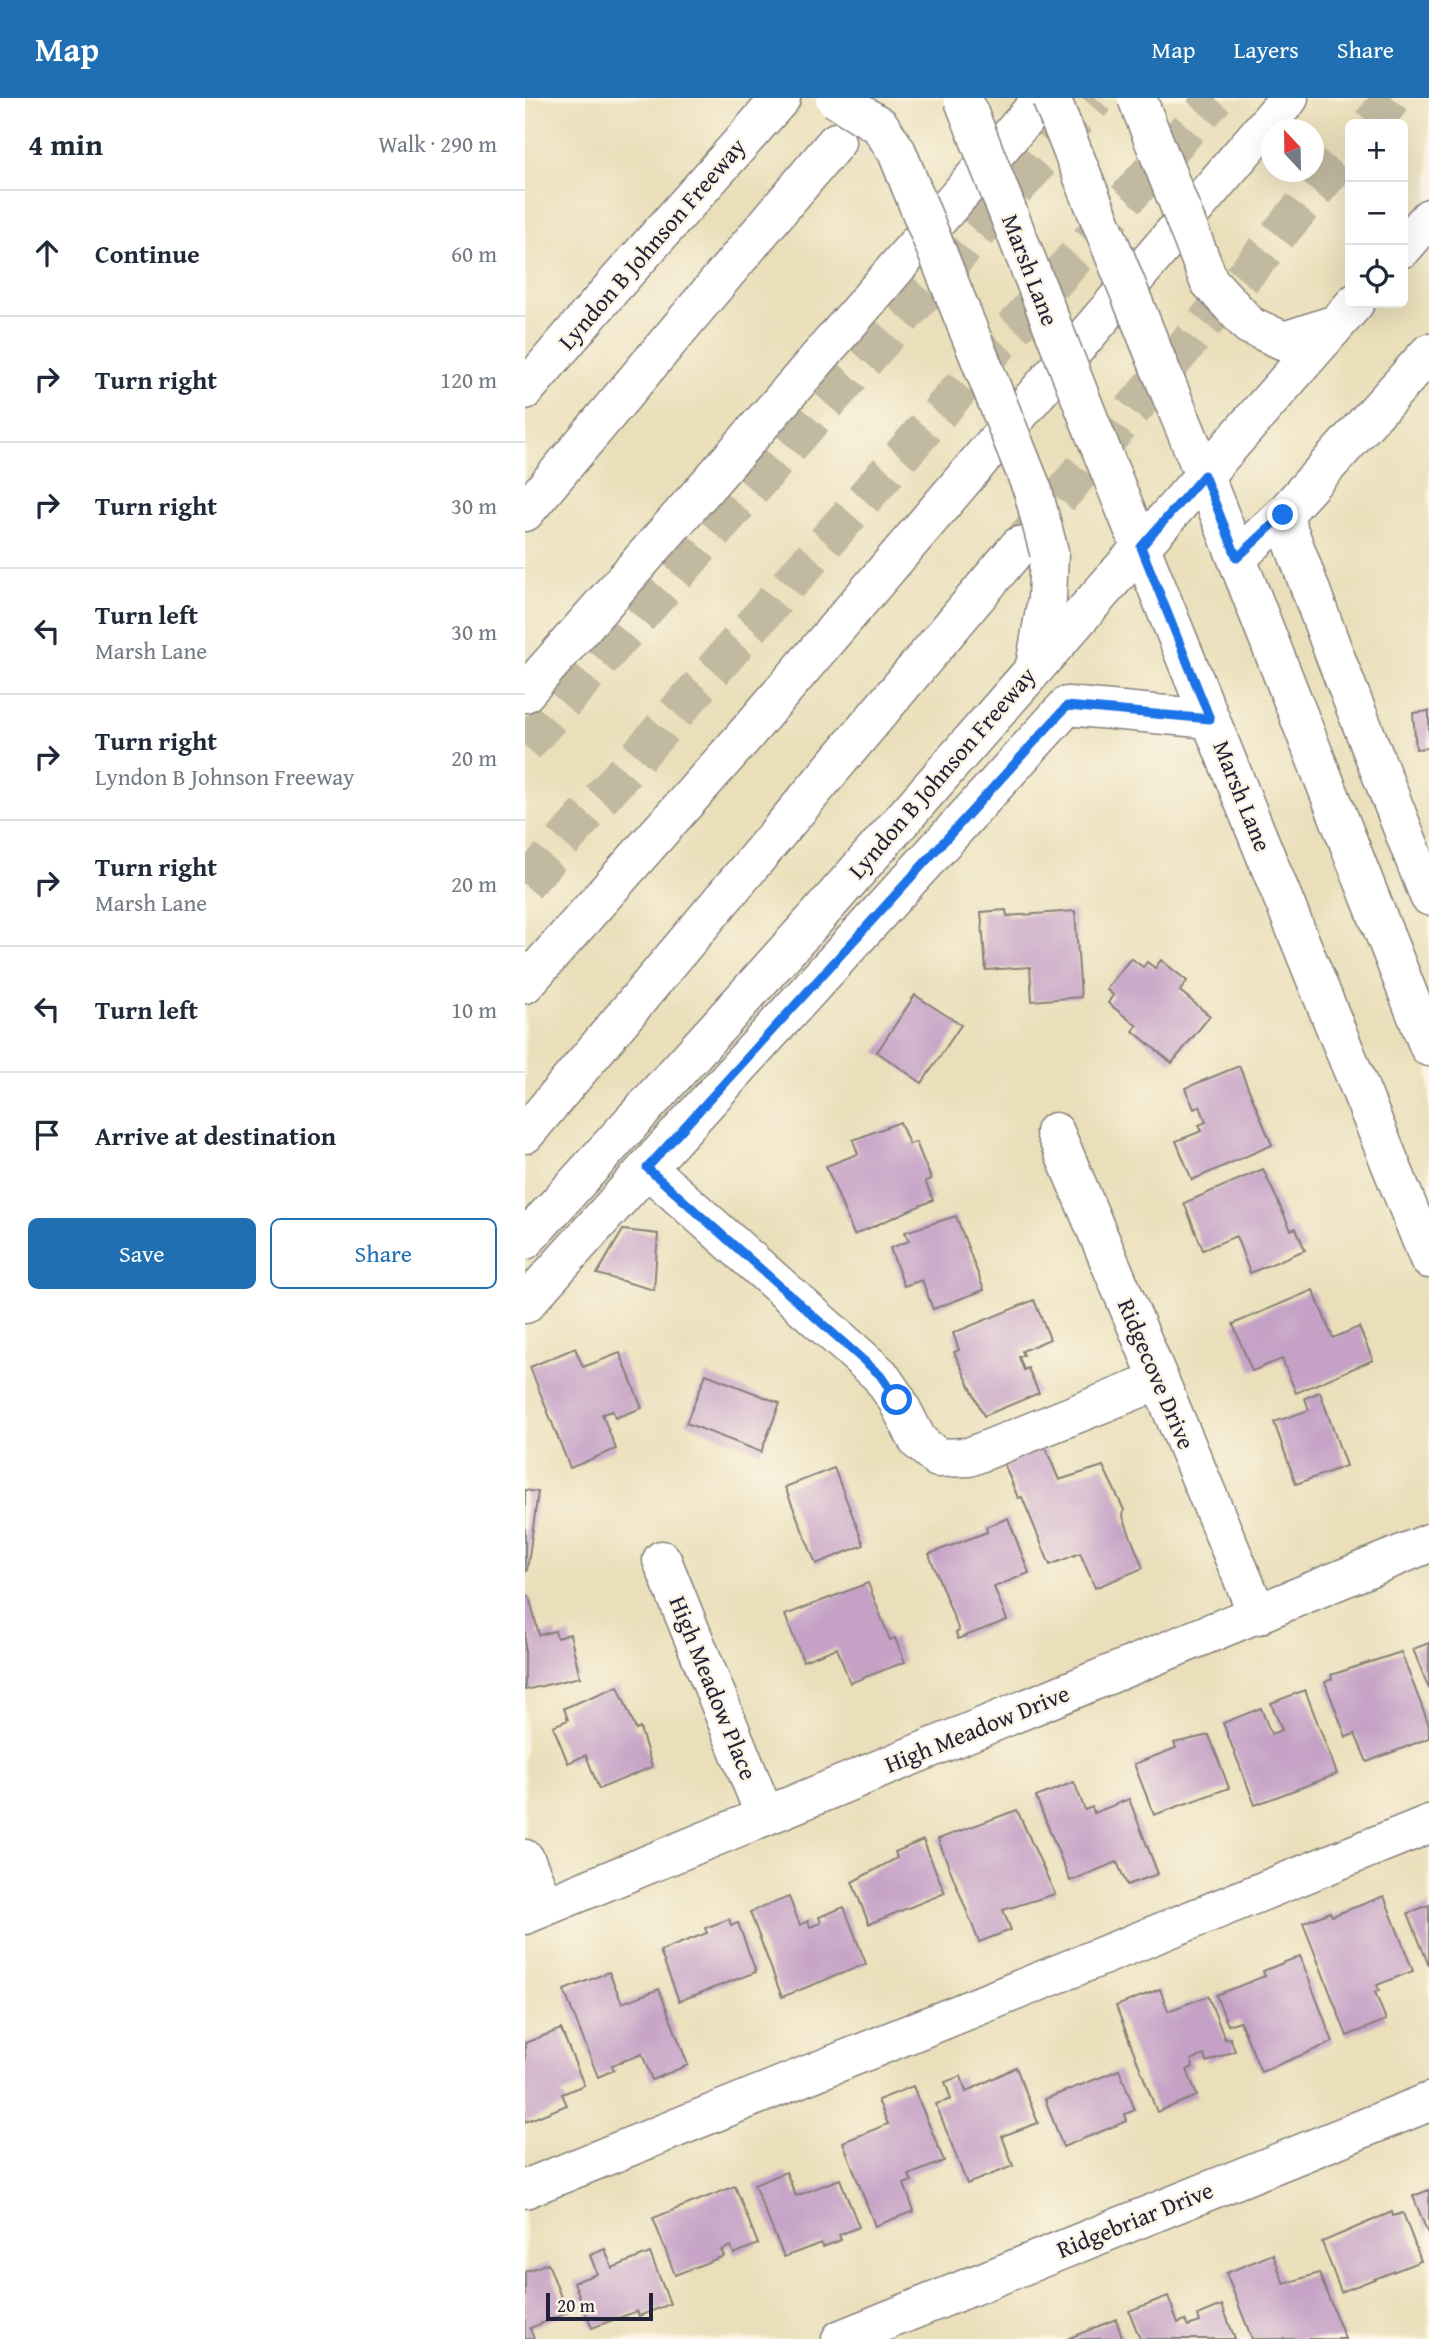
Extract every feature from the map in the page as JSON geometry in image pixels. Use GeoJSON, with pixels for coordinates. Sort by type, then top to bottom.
{"type":"FeatureCollection","features":[{"type":"Feature","properties":{"kind":"main road"},"geometry":{"type":"LineString","coordinates":[[778,101],[824,98]]}},
{"type":"Feature","properties":{"kind":"main road"},"geometry":{"type":"LineString","coordinates":[[835,98],[880,126],[897,152],[1033,491],[1034,549],[1047,599],[1035,666]]}},
{"type":"Feature","properties":{"kind":"main road","name":"Marsh Lane"},"geometry":{"type":"LineString","coordinates":[[963,98],[1094,432],[1429,1259]]}},
{"type":"Feature","properties":{"kind":"main road"},"geometry":{"type":"LineString","coordinates":[[525,693],[1043,98]]}},
{"type":"Feature","properties":{"kind":"main road"},"geometry":{"type":"LineString","coordinates":[[1051,98],[1204,475],[1429,1047]]}},
{"type":"Feature","properties":{"kind":"main road"},"geometry":{"type":"LineString","coordinates":[[1137,98],[1209,281],[1249,325],[1284,341],[1345,313]]}},
{"type":"Feature","properties":{"kind":"main road"},"geometry":{"type":"LineString","coordinates":[[525,984],[741,740],[1289,98]]}},
{"type":"Feature","properties":{"kind":"main road","name":"Lyndon B Johnson Freeway"},"geometry":{"type":"LineString","coordinates":[[525,390],[778,101]]}},
{"type":"Feature","properties":{"kind":"main road"},"geometry":{"type":"LineString","coordinates":[[525,512],[836,142]]}},
{"type":"Feature","properties":{"kind":"main road"},"geometry":{"type":"LineString","coordinates":[[1406,245],[1429,218]]}},
{"type":"Feature","properties":{"kind":"main road","name":"Lyndon B Johnson Freeway"},"geometry":{"type":"LineString","coordinates":[[525,1240],[817,917],[1345,313]]}},
{"type":"Feature","properties":{"kind":"main road"},"geometry":{"type":"LineString","coordinates":[[1237,558],[1283,515],[1429,353]]}},
{"type":"Feature","properties":{"kind":"main road"},"geometry":{"type":"LineString","coordinates":[[1283,515],[1429,896]]}},
{"type":"Feature","properties":{"kind":"main road"},"geometry":{"type":"LineString","coordinates":[[525,1134],[1034,549]]}},
{"type":"Feature","properties":{"kind":"main road"},"geometry":{"type":"LineString","coordinates":[[525,1304],[1067,706],[1210,719]]}},
{"type":"Feature","properties":{"kind":"main road","name":"Ridgecove Drive"},"geometry":{"type":"LineString","coordinates":[[1055,1132],[1258,1615]]}},
{"type":"Feature","properties":{"kind":"main road"},"geometry":{"type":"LineString","coordinates":[[647,1168],[880,1375],[897,1400],[918,1441],[938,1458],[969,1457],[1158,1381]]}},
{"type":"Feature","properties":{"kind":"main road","name":"High Meadow Drive"},"geometry":{"type":"LineString","coordinates":[[535,1910],[1429,1543]]}},
{"type":"Feature","properties":{"kind":"main road","name":"High Meadow Place"},"geometry":{"type":"LineString","coordinates":[[662,1560],[765,1816]]}},
{"type":"Feature","properties":{"kind":"main road"},"geometry":{"type":"LineString","coordinates":[[525,2189],[1429,1824]]}},
{"type":"Feature","properties":{"kind":"main road"},"geometry":{"type":"LineString","coordinates":[[525,1859],[535,1910]]}},
{"type":"Feature","properties":{"kind":"main road","name":"Ridgebriar Drive"},"geometry":{"type":"LineString","coordinates":[[841,2339],[1429,2102]]}},
{"type":"Feature","properties":{"kind":"building"},"geometry":{"type":"Polygon","coordinates":[[[1429,711],[1429,748],[1416,749],[1413,713],[1429,711]]]}},
{"type":"Feature","properties":{"kind":"building"},"geometry":{"type":"Polygon","coordinates":[[[1006,910],[1007,916],[1075,911],[1081,997],[1032,1001],[1030,967],[986,970],[981,912],[1006,910]]]}},
{"type":"Feature","properties":{"kind":"building"},"geometry":{"type":"Polygon","coordinates":[[[1131,958],[1143,967],[1147,962],[1155,968],[1161,960],[1187,981],[1180,991],[1210,1016],[1172,1063],[1133,1031],[1137,1026],[1108,1003],[1113,995],[1106,989],[1131,958]]]}},
{"type":"Feature","properties":{"kind":"building"},"geometry":{"type":"Polygon","coordinates":[[[915,995],[961,1025],[922,1083],[877,1052],[915,995]]]}},
{"type":"Feature","properties":{"kind":"building"},"geometry":{"type":"Polygon","coordinates":[[[1239,1066],[1272,1145],[1192,1180],[1176,1141],[1202,1131],[1199,1125],[1206,1122],[1200,1106],[1194,1109],[1185,1088],[1239,1066]]]}},
{"type":"Feature","properties":{"kind":"building"},"geometry":{"type":"Polygon","coordinates":[[[900,1122],[909,1144],[916,1142],[931,1179],[925,1181],[933,1200],[854,1235],[826,1166],[858,1154],[853,1140],[900,1122]]]}},
{"type":"Feature","properties":{"kind":"building"},"geometry":{"type":"Polygon","coordinates":[[[1263,1169],[1291,1230],[1296,1228],[1305,1250],[1250,1273],[1236,1236],[1203,1250],[1184,1203],[1263,1169]]]}},
{"type":"Feature","properties":{"kind":"building"},"geometry":{"type":"Polygon","coordinates":[[[956,1216],[984,1290],[933,1309],[922,1280],[904,1286],[890,1248],[909,1241],[905,1232],[956,1216]]]}},
{"type":"Feature","properties":{"kind":"building"},"geometry":{"type":"Polygon","coordinates":[[[623,1230],[658,1234],[654,1290],[597,1274],[623,1230]]]}},
{"type":"Feature","properties":{"kind":"building"},"geometry":{"type":"Polygon","coordinates":[[[1313,1290],[1333,1338],[1359,1327],[1373,1360],[1296,1393],[1282,1359],[1252,1371],[1233,1324],[1313,1290]]]}},
{"type":"Feature","properties":{"kind":"building"},"geometry":{"type":"Polygon","coordinates":[[[1034,1300],[1050,1339],[1022,1351],[1024,1355],[1019,1357],[1024,1370],[1028,1368],[1039,1393],[984,1416],[954,1352],[959,1350],[953,1333],[1034,1300]]]}},
{"type":"Feature","properties":{"kind":"building"},"geometry":{"type":"Polygon","coordinates":[[[575,1348],[583,1367],[620,1353],[642,1408],[615,1418],[613,1411],[602,1414],[616,1449],[570,1468],[530,1367],[575,1348]]]}},
{"type":"Feature","properties":{"kind":"building"},"geometry":{"type":"Polygon","coordinates":[[[706,1374],[780,1403],[761,1452],[686,1423],[706,1374]]]}},
{"type":"Feature","properties":{"kind":"building"},"geometry":{"type":"Polygon","coordinates":[[[1320,1392],[1346,1466],[1296,1484],[1274,1422],[1309,1410],[1305,1398],[1320,1392]]]}},
{"type":"Feature","properties":{"kind":"building"},"geometry":{"type":"Polygon","coordinates":[[[1044,1444],[1059,1480],[1103,1466],[1124,1510],[1123,1517],[1143,1568],[1095,1588],[1080,1553],[1050,1565],[1022,1497],[1018,1498],[1003,1461],[1044,1444]]]}},
{"type":"Feature","properties":{"kind":"building"},"geometry":{"type":"Polygon","coordinates":[[[834,1468],[864,1545],[816,1564],[785,1487],[834,1468]]]}},
{"type":"Feature","properties":{"kind":"building"},"geometry":{"type":"Polygon","coordinates":[[[525,1490],[538,1492],[527,1571],[525,1571],[525,1490]]]}},
{"type":"Feature","properties":{"kind":"building"},"geometry":{"type":"Polygon","coordinates":[[[1008,1518],[1029,1573],[994,1587],[1007,1620],[958,1639],[956,1633],[959,1631],[929,1554],[987,1532],[986,1527],[1008,1518]]]}},
{"type":"Feature","properties":{"kind":"building"},"geometry":{"type":"Polygon","coordinates":[[[868,1583],[890,1640],[895,1638],[905,1662],[850,1683],[837,1648],[803,1661],[785,1615],[868,1583]]]}},
{"type":"Feature","properties":{"kind":"building"},"geometry":{"type":"Polygon","coordinates":[[[529,1596],[539,1635],[555,1631],[557,1638],[570,1634],[580,1677],[525,1690],[525,1597],[529,1596]]]}},
{"type":"Feature","properties":{"kind":"building"},"geometry":{"type":"Polygon","coordinates":[[[1429,1643],[1429,1689],[1413,1649],[1429,1643]]]}},
{"type":"Feature","properties":{"kind":"building"},"geometry":{"type":"Polygon","coordinates":[[[1401,1652],[1429,1725],[1429,1738],[1367,1762],[1355,1734],[1346,1737],[1325,1682],[1332,1679],[1331,1675],[1401,1652]]]}},
{"type":"Feature","properties":{"kind":"building"},"geometry":{"type":"Polygon","coordinates":[[[618,1686],[636,1730],[640,1728],[652,1767],[599,1789],[586,1755],[568,1763],[553,1726],[568,1720],[564,1708],[618,1686]]]}},
{"type":"Feature","properties":{"kind":"building"},"geometry":{"type":"Polygon","coordinates":[[[1305,1690],[1337,1774],[1255,1805],[1223,1723],[1261,1708],[1271,1734],[1282,1730],[1271,1703],[1305,1690]]]}},
{"type":"Feature","properties":{"kind":"building"},"geometry":{"type":"Polygon","coordinates":[[[1209,1735],[1229,1788],[1154,1815],[1134,1764],[1176,1748],[1174,1743],[1209,1735]]]}},
{"type":"Feature","properties":{"kind":"building"},"geometry":{"type":"Polygon","coordinates":[[[1074,1782],[1085,1810],[1092,1807],[1094,1813],[1129,1799],[1158,1874],[1127,1885],[1117,1862],[1070,1881],[1036,1797],[1074,1782]]]}},
{"type":"Feature","properties":{"kind":"building"},"geometry":{"type":"Polygon","coordinates":[[[1017,1810],[1055,1894],[1003,1910],[1011,1930],[979,1942],[938,1839],[1017,1810]]]}},
{"type":"Feature","properties":{"kind":"building"},"geometry":{"type":"Polygon","coordinates":[[[923,1840],[945,1893],[869,1924],[852,1882],[897,1858],[895,1852],[923,1840]]]}},
{"type":"Feature","properties":{"kind":"building"},"geometry":{"type":"Polygon","coordinates":[[[1384,1896],[1413,1971],[1377,1985],[1379,1990],[1375,1992],[1386,2020],[1347,2036],[1303,1923],[1330,1912],[1332,1916],[1384,1896]]]}},
{"type":"Feature","properties":{"kind":"building"},"geometry":{"type":"Polygon","coordinates":[[[789,1897],[800,1925],[808,1921],[810,1927],[821,1923],[819,1917],[844,1907],[866,1964],[782,1997],[750,1912],[789,1897]]]}},
{"type":"Feature","properties":{"kind":"building"},"geometry":{"type":"Polygon","coordinates":[[[1429,1905],[1429,1966],[1408,1913],[1429,1905]]]}},
{"type":"Feature","properties":{"kind":"building"},"geometry":{"type":"Polygon","coordinates":[[[729,1919],[731,1925],[738,1923],[756,1972],[679,2001],[660,1951],[707,1933],[705,1928],[729,1919]]]}},
{"type":"Feature","properties":{"kind":"building"},"geometry":{"type":"Polygon","coordinates":[[[1300,1956],[1333,2042],[1261,2072],[1240,2021],[1228,2025],[1216,1995],[1265,1976],[1263,1971],[1300,1956]]]}},
{"type":"Feature","properties":{"kind":"building"},"geometry":{"type":"Polygon","coordinates":[[[609,1972],[622,2003],[659,1989],[688,2065],[652,2080],[642,2054],[612,2065],[614,2070],[598,2077],[564,1990],[609,1972]]]}},
{"type":"Feature","properties":{"kind":"building"},"geometry":{"type":"Polygon","coordinates":[[[1160,1989],[1168,2011],[1208,1996],[1225,2039],[1230,2038],[1235,2051],[1207,2062],[1204,2055],[1191,2060],[1193,2067],[1187,2070],[1197,2096],[1157,2112],[1116,2006],[1160,1989]]]}},
{"type":"Feature","properties":{"kind":"building"},"geometry":{"type":"Polygon","coordinates":[[[561,2029],[584,2085],[562,2094],[567,2105],[525,2122],[525,2043],[561,2029]]]}},
{"type":"Feature","properties":{"kind":"building"},"geometry":{"type":"Polygon","coordinates":[[[1016,2067],[1038,2123],[1002,2136],[1013,2166],[967,2184],[936,2104],[951,2099],[945,2082],[961,2076],[966,2092],[1016,2067]]]}},
{"type":"Feature","properties":{"kind":"building"},"geometry":{"type":"Polygon","coordinates":[[[1119,2070],[1135,2110],[1125,2114],[1127,2121],[1063,2147],[1045,2099],[1119,2070]]]}},
{"type":"Feature","properties":{"kind":"building"},"geometry":{"type":"Polygon","coordinates":[[[913,2086],[944,2161],[909,2175],[912,2181],[904,2184],[914,2211],[875,2226],[843,2142],[888,2124],[878,2100],[913,2086]]]}},
{"type":"Feature","properties":{"kind":"building"},"geometry":{"type":"Polygon","coordinates":[[[786,2172],[796,2196],[840,2179],[859,2227],[839,2235],[841,2240],[823,2247],[821,2243],[784,2257],[754,2185],[786,2172]]]}},
{"type":"Feature","properties":{"kind":"building"},"geometry":{"type":"Polygon","coordinates":[[[735,2186],[758,2244],[734,2254],[731,2246],[721,2250],[724,2256],[675,2275],[653,2218],[735,2186]]]}},
{"type":"Feature","properties":{"kind":"building"},"geometry":{"type":"Polygon","coordinates":[[[1429,2190],[1429,2236],[1413,2196],[1429,2190]]]}},
{"type":"Feature","properties":{"kind":"building"},"geometry":{"type":"Polygon","coordinates":[[[1392,2212],[1393,2216],[1403,2213],[1421,2261],[1341,2292],[1322,2242],[1392,2212]]]}},
{"type":"Feature","properties":{"kind":"building"},"geometry":{"type":"Polygon","coordinates":[[[605,2249],[612,2268],[650,2253],[670,2304],[639,2316],[637,2311],[592,2328],[574,2282],[597,2274],[590,2255],[605,2249]]]}},
{"type":"Feature","properties":{"kind":"building"},"geometry":{"type":"Polygon","coordinates":[[[1273,2254],[1284,2284],[1319,2273],[1345,2339],[1252,2339],[1226,2273],[1273,2254]]]}},
{"type":"Feature","properties":{"kind":"building"},"geometry":{"type":"Polygon","coordinates":[[[548,2263],[567,2313],[530,2328],[534,2339],[525,2339],[525,2272],[548,2263]]]}},
{"type":"Feature","properties":{"kind":"building"},"geometry":{"type":"Polygon","coordinates":[[[1168,2296],[1178,2323],[1185,2320],[1188,2326],[1200,2322],[1198,2315],[1222,2305],[1235,2339],[1140,2339],[1129,2311],[1168,2296]]]}},
{"type":"Feature","properties":{"kind":"building"},"geometry":{"type":"Polygon","coordinates":[[[1116,2319],[1123,2339],[1067,2339],[1116,2319]]]}},
{"type":"Feature","properties":{"kind":"tunnel"},"geometry":{"type":"LineString","coordinates":[[525,746],[1096,98]]}},
{"type":"Feature","properties":{"kind":"tunnel"},"geometry":{"type":"LineString","coordinates":[[525,885],[1215,98]]}},
{"type":"Feature","properties":{"kind":"tunnel"},"geometry":{"type":"LineString","coordinates":[[1375,119],[1393,98]]}},
{"type":"Feature","properties":{"kind":"tunnel"},"geometry":{"type":"LineString","coordinates":[[1022,542],[1345,155]]}},
{"type":"Feature","properties":{"kind":"route"},"geometry":{"type":"LineString","coordinates":[[897,1400],[880,1375],[647,1168],[1067,706],[1210,719],[1141,547],[1204,475],[1237,558],[1283,515]]}}]}
